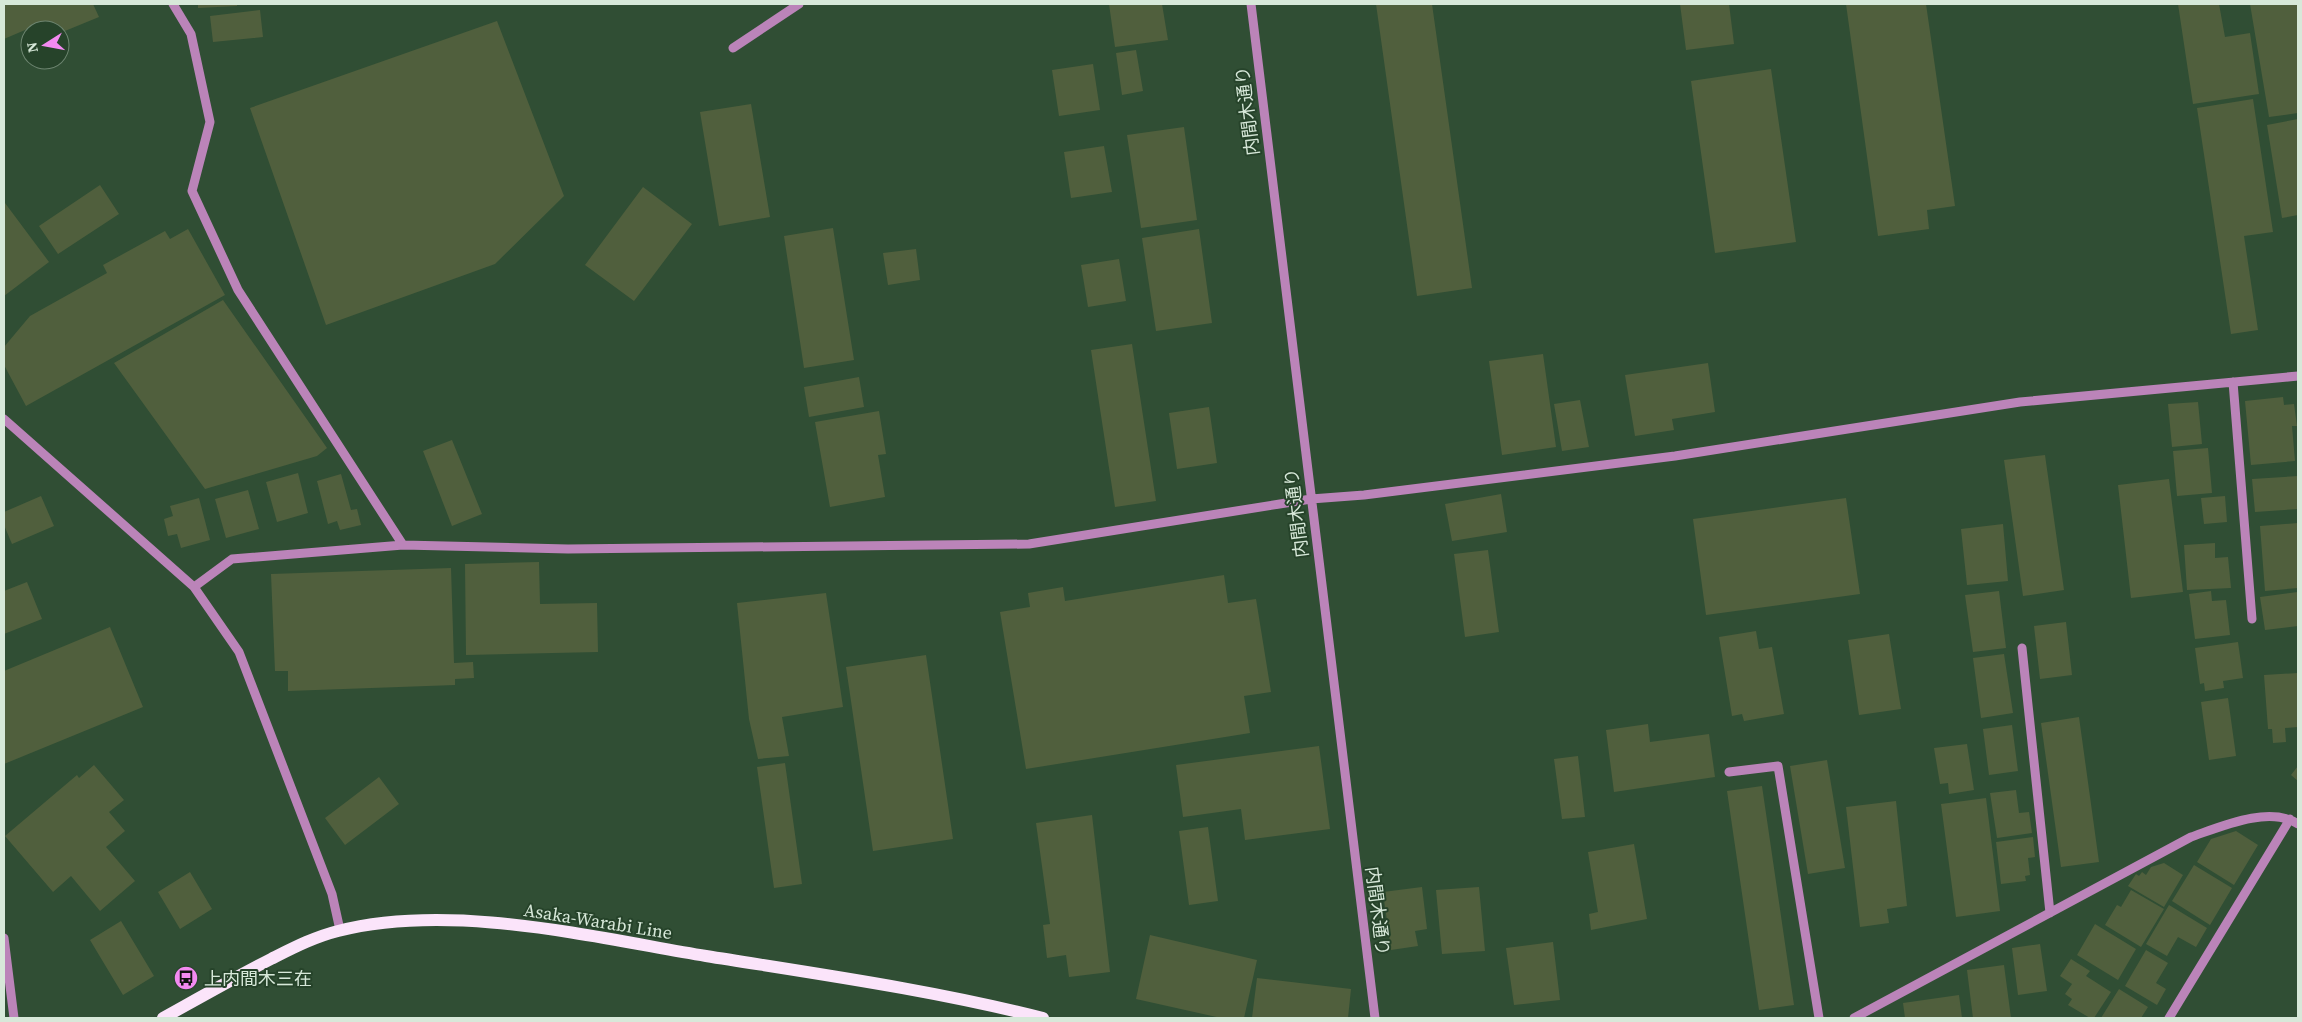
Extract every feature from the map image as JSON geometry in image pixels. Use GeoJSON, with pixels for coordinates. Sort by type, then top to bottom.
{"type":"FeatureCollection","features":[{"type":"Feature","properties":{"kind":"main road","name":"Asaka-Warabi Line"},"geometry":{"type":"LineString","coordinates":[[163,1018],[238,976],[314,938],[340,930],[376,923],[415,920],[468,921],[523,926],[932,994],[1043,1018]]}},
{"type":"Feature","properties":{"kind":"street"},"geometry":{"type":"LineString","coordinates":[[173,4],[191,34],[210,122],[192,191],[238,290],[403,545]]}},
{"type":"Feature","properties":{"kind":"street"},"geometry":{"type":"LineString","coordinates":[[734,48],[799,4]]}},
{"type":"Feature","properties":{"kind":"street","name":"内間木通り"},"geometry":{"type":"LineString","coordinates":[[1251,4],[1375,1018]]}},
{"type":"Feature","properties":{"kind":"street"},"geometry":{"type":"LineString","coordinates":[[194,586],[232,560],[403,545],[568,549],[1029,544],[1311,499],[1364,495],[1675,456],[2020,402],[2298,376]]}},
{"type":"Feature","properties":{"kind":"street"},"geometry":{"type":"LineString","coordinates":[[2233,382],[2252,619]]}},
{"type":"Feature","properties":{"kind":"street"},"geometry":{"type":"LineString","coordinates":[[4,418],[194,586],[239,652],[332,894],[340,930]]}},
{"type":"Feature","properties":{"kind":"street"},"geometry":{"type":"LineString","coordinates":[[2022,648],[2050,913]]}},
{"type":"Feature","properties":{"kind":"street"},"geometry":{"type":"LineString","coordinates":[[1729,772],[1778,766],[1819,1018]]}},
{"type":"Feature","properties":{"kind":"street"},"geometry":{"type":"LineString","coordinates":[[1854,1018],[2191,837],[2244,818],[2290,819],[2298,824]]}},
{"type":"Feature","properties":{"kind":"street"},"geometry":{"type":"LineString","coordinates":[[2170,1018],[2290,819]]}},
{"type":"Feature","properties":{"kind":"street"},"geometry":{"type":"LineString","coordinates":[[4,938],[14,1018]]}},
{"type":"Feature","properties":{"kind":"building"},"geometry":{"type":"Polygon","coordinates":[[[4,4],[93,4],[99,17],[70,29],[70,20],[20,20],[20,32],[4,39],[4,4]]]}},
{"type":"Feature","properties":{"kind":"building"},"geometry":{"type":"Polygon","coordinates":[[[198,4],[237,4],[237,6],[198,8],[198,4]]]}},
{"type":"Feature","properties":{"kind":"building"},"geometry":{"type":"Polygon","coordinates":[[[1109,4],[1162,4],[1168,40],[1115,47],[1109,4]]]}},
{"type":"Feature","properties":{"kind":"building"},"geometry":{"type":"Polygon","coordinates":[[[1376,4],[1432,4],[1472,288],[1417,296],[1376,4]]]}},
{"type":"Feature","properties":{"kind":"building"},"geometry":{"type":"Polygon","coordinates":[[[1680,4],[1729,4],[1734,44],[1686,50],[1680,4]]]}},
{"type":"Feature","properties":{"kind":"building"},"geometry":{"type":"Polygon","coordinates":[[[1846,4],[1926,4],[1955,206],[1927,210],[1929,229],[1878,236],[1846,4]]]}},
{"type":"Feature","properties":{"kind":"building"},"geometry":{"type":"Polygon","coordinates":[[[2178,4],[2219,4],[2225,37],[2250,33],[2259,94],[2193,104],[2178,4]]]}},
{"type":"Feature","properties":{"kind":"building"},"geometry":{"type":"Polygon","coordinates":[[[2250,4],[2298,4],[2298,113],[2269,117],[2250,4]]]}},
{"type":"Feature","properties":{"kind":"building"},"geometry":{"type":"Polygon","coordinates":[[[260,10],[263,37],[213,42],[210,16],[260,10]]]}},
{"type":"Feature","properties":{"kind":"building"},"geometry":{"type":"Polygon","coordinates":[[[497,21],[564,196],[495,264],[326,325],[250,108],[497,21]]]}},
{"type":"Feature","properties":{"kind":"building"},"geometry":{"type":"Polygon","coordinates":[[[1136,50],[1143,91],[1122,95],[1116,53],[1136,50]]]}},
{"type":"Feature","properties":{"kind":"building"},"geometry":{"type":"Polygon","coordinates":[[[1093,64],[1100,110],[1059,116],[1052,70],[1093,64]]]}},
{"type":"Feature","properties":{"kind":"building"},"geometry":{"type":"Polygon","coordinates":[[[1771,69],[1796,242],[1715,253],[1691,81],[1771,69]]]}},
{"type":"Feature","properties":{"kind":"building"},"geometry":{"type":"Polygon","coordinates":[[[2253,99],[2273,232],[2244,236],[2258,330],[2231,334],[2197,108],[2253,99]]]}},
{"type":"Feature","properties":{"kind":"building"},"geometry":{"type":"Polygon","coordinates":[[[751,104],[770,217],[719,226],[700,112],[751,104]]]}},
{"type":"Feature","properties":{"kind":"building"},"geometry":{"type":"Polygon","coordinates":[[[2298,119],[2298,215],[2282,218],[2267,125],[2298,119]]]}},
{"type":"Feature","properties":{"kind":"building"},"geometry":{"type":"Polygon","coordinates":[[[1184,127],[1197,220],[1141,228],[1127,135],[1184,127]]]}},
{"type":"Feature","properties":{"kind":"building"},"geometry":{"type":"Polygon","coordinates":[[[1104,146],[1112,192],[1071,198],[1064,152],[1104,146]]]}},
{"type":"Feature","properties":{"kind":"building"},"geometry":{"type":"Polygon","coordinates":[[[100,185],[119,214],[58,254],[39,226],[100,185]]]}},
{"type":"Feature","properties":{"kind":"building"},"geometry":{"type":"Polygon","coordinates":[[[643,187],[692,224],[634,301],[585,265],[643,187]]]}},
{"type":"Feature","properties":{"kind":"building"},"geometry":{"type":"Polygon","coordinates":[[[4,204],[49,262],[4,296],[4,204]]]}},
{"type":"Feature","properties":{"kind":"building"},"geometry":{"type":"Polygon","coordinates":[[[833,228],[854,360],[804,368],[784,236],[833,228]]]}},
{"type":"Feature","properties":{"kind":"building"},"geometry":{"type":"Polygon","coordinates":[[[188,229],[225,295],[26,406],[4,365],[4,347],[30,316],[107,273],[103,265],[165,231],[170,239],[188,229]]]}},
{"type":"Feature","properties":{"kind":"building"},"geometry":{"type":"Polygon","coordinates":[[[1199,229],[1212,323],[1156,331],[1142,238],[1199,229]]]}},
{"type":"Feature","properties":{"kind":"building"},"geometry":{"type":"Polygon","coordinates":[[[916,249],[920,280],[888,285],[883,253],[916,249]]]}},
{"type":"Feature","properties":{"kind":"building"},"geometry":{"type":"Polygon","coordinates":[[[1119,259],[1126,301],[1088,307],[1081,265],[1119,259]]]}},
{"type":"Feature","properties":{"kind":"building"},"geometry":{"type":"Polygon","coordinates":[[[223,300],[327,448],[317,456],[205,489],[114,363],[223,300]]]}},
{"type":"Feature","properties":{"kind":"building"},"geometry":{"type":"Polygon","coordinates":[[[1132,344],[1156,501],[1115,507],[1091,350],[1132,344]]]}},
{"type":"Feature","properties":{"kind":"building"},"geometry":{"type":"Polygon","coordinates":[[[1543,354],[1556,447],[1502,455],[1489,361],[1543,354]]]}},
{"type":"Feature","properties":{"kind":"building"},"geometry":{"type":"Polygon","coordinates":[[[1708,363],[1715,412],[1672,419],[1674,430],[1635,436],[1625,375],[1708,363]]]}},
{"type":"Feature","properties":{"kind":"building"},"geometry":{"type":"Polygon","coordinates":[[[859,377],[864,407],[809,417],[804,387],[859,377]]]}},
{"type":"Feature","properties":{"kind":"building"},"geometry":{"type":"Polygon","coordinates":[[[2283,397],[2284,405],[2294,404],[2297,426],[2292,426],[2295,461],[2251,465],[2245,401],[2283,397]]]}},
{"type":"Feature","properties":{"kind":"building"},"geometry":{"type":"Polygon","coordinates":[[[1580,400],[1589,447],[1562,451],[1554,404],[1580,400]]]}},
{"type":"Feature","properties":{"kind":"building"},"geometry":{"type":"Polygon","coordinates":[[[2198,402],[2202,444],[2172,447],[2168,404],[2198,402]]]}},
{"type":"Feature","properties":{"kind":"building"},"geometry":{"type":"Polygon","coordinates":[[[1209,407],[1217,463],[1177,469],[1169,413],[1209,407]]]}},
{"type":"Feature","properties":{"kind":"building"},"geometry":{"type":"Polygon","coordinates":[[[879,411],[886,454],[878,455],[885,497],[830,507],[815,422],[879,411]]]}},
{"type":"Feature","properties":{"kind":"building"},"geometry":{"type":"Polygon","coordinates":[[[452,440],[482,514],[452,526],[423,451],[452,440]]]}},
{"type":"Feature","properties":{"kind":"building"},"geometry":{"type":"Polygon","coordinates":[[[2208,448],[2212,493],[2177,496],[2173,451],[2208,448]]]}},
{"type":"Feature","properties":{"kind":"building"},"geometry":{"type":"Polygon","coordinates":[[[2045,455],[2064,590],[2023,596],[2004,460],[2045,455]]]}},
{"type":"Feature","properties":{"kind":"building"},"geometry":{"type":"Polygon","coordinates":[[[298,473],[308,513],[277,522],[266,482],[298,473]]]}},
{"type":"Feature","properties":{"kind":"building"},"geometry":{"type":"Polygon","coordinates":[[[341,474],[351,510],[357,509],[361,525],[340,530],[337,521],[328,524],[317,481],[341,474]]]}},
{"type":"Feature","properties":{"kind":"building"},"geometry":{"type":"Polygon","coordinates":[[[2298,476],[2298,509],[2255,512],[2252,479],[2298,476]]]}},
{"type":"Feature","properties":{"kind":"building"},"geometry":{"type":"Polygon","coordinates":[[[2169,479],[2183,592],[2131,598],[2118,485],[2169,479]]]}},
{"type":"Feature","properties":{"kind":"building"},"geometry":{"type":"Polygon","coordinates":[[[248,490],[259,529],[226,538],[215,499],[248,490]]]}},
{"type":"Feature","properties":{"kind":"building"},"geometry":{"type":"Polygon","coordinates":[[[1501,494],[1507,532],[1452,541],[1445,504],[1501,494]]]}},
{"type":"Feature","properties":{"kind":"building"},"geometry":{"type":"Polygon","coordinates":[[[41,496],[54,526],[12,544],[4,525],[4,512],[41,496]]]}},
{"type":"Feature","properties":{"kind":"building"},"geometry":{"type":"Polygon","coordinates":[[[2225,496],[2227,522],[2204,524],[2201,498],[2225,496]]]}},
{"type":"Feature","properties":{"kind":"building"},"geometry":{"type":"Polygon","coordinates":[[[199,498],[210,540],[181,548],[177,534],[168,536],[164,519],[173,516],[170,506],[199,498]]]}},
{"type":"Feature","properties":{"kind":"building"},"geometry":{"type":"Polygon","coordinates":[[[1846,498],[1860,594],[1706,615],[1693,519],[1846,498]]]}},
{"type":"Feature","properties":{"kind":"building"},"geometry":{"type":"Polygon","coordinates":[[[2298,523],[2298,588],[2265,591],[2260,526],[2298,523]]]}},
{"type":"Feature","properties":{"kind":"building"},"geometry":{"type":"Polygon","coordinates":[[[2003,524],[2008,581],[1967,585],[1961,529],[2003,524]]]}},
{"type":"Feature","properties":{"kind":"building"},"geometry":{"type":"Polygon","coordinates":[[[2215,543],[2215,558],[2228,557],[2231,588],[2187,590],[2184,545],[2215,543]]]}},
{"type":"Feature","properties":{"kind":"building"},"geometry":{"type":"Polygon","coordinates":[[[1488,550],[1499,632],[1465,637],[1454,554],[1488,550]]]}},
{"type":"Feature","properties":{"kind":"building"},"geometry":{"type":"Polygon","coordinates":[[[539,562],[540,604],[597,603],[598,652],[466,655],[465,564],[539,562]]]}},
{"type":"Feature","properties":{"kind":"building"},"geometry":{"type":"Polygon","coordinates":[[[451,568],[454,663],[473,662],[474,678],[455,679],[455,685],[288,691],[288,671],[275,671],[271,574],[451,568]]]}},
{"type":"Feature","properties":{"kind":"building"},"geometry":{"type":"Polygon","coordinates":[[[1224,575],[1228,603],[1256,599],[1271,692],[1244,696],[1250,733],[1026,769],[1000,612],[1030,607],[1028,593],[1063,587],[1065,601],[1224,575]]]}},
{"type":"Feature","properties":{"kind":"building"},"geometry":{"type":"Polygon","coordinates":[[[27,582],[42,619],[4,634],[4,591],[27,582]]]}},
{"type":"Feature","properties":{"kind":"building"},"geometry":{"type":"Polygon","coordinates":[[[1999,591],[2006,648],[1973,652],[1965,595],[1999,591]]]}},
{"type":"Feature","properties":{"kind":"building"},"geometry":{"type":"Polygon","coordinates":[[[2211,591],[2212,601],[2226,600],[2230,635],[2195,639],[2189,594],[2211,591]]]}},
{"type":"Feature","properties":{"kind":"building"},"geometry":{"type":"Polygon","coordinates":[[[2298,592],[2298,626],[2265,630],[2260,597],[2298,592]]]}},
{"type":"Feature","properties":{"kind":"building"},"geometry":{"type":"Polygon","coordinates":[[[826,593],[843,707],[782,717],[789,756],[758,759],[749,719],[737,603],[826,593]]]}},
{"type":"Feature","properties":{"kind":"building"},"geometry":{"type":"Polygon","coordinates":[[[2066,622],[2072,675],[2040,679],[2034,626],[2066,622]]]}},
{"type":"Feature","properties":{"kind":"building"},"geometry":{"type":"Polygon","coordinates":[[[110,627],[143,707],[4,764],[4,671],[110,627]]]}},
{"type":"Feature","properties":{"kind":"building"},"geometry":{"type":"Polygon","coordinates":[[[1756,631],[1759,649],[1772,647],[1784,714],[1744,721],[1742,714],[1732,716],[1719,637],[1756,631]]]}},
{"type":"Feature","properties":{"kind":"building"},"geometry":{"type":"Polygon","coordinates":[[[1889,634],[1901,709],[1859,715],[1848,640],[1889,634]]]}},
{"type":"Feature","properties":{"kind":"building"},"geometry":{"type":"Polygon","coordinates":[[[2238,642],[2243,678],[2223,681],[2224,688],[2205,691],[2204,683],[2200,684],[2195,648],[2238,642]]]}},
{"type":"Feature","properties":{"kind":"building"},"geometry":{"type":"Polygon","coordinates":[[[2004,654],[2013,713],[1981,718],[1973,658],[2004,654]]]}},
{"type":"Feature","properties":{"kind":"building"},"geometry":{"type":"Polygon","coordinates":[[[926,655],[953,839],[873,851],[846,667],[926,655]]]}},
{"type":"Feature","properties":{"kind":"building"},"geometry":{"type":"Polygon","coordinates":[[[2298,673],[2298,727],[2285,728],[2286,742],[2273,743],[2272,729],[2268,729],[2264,675],[2298,673]]]}},
{"type":"Feature","properties":{"kind":"building"},"geometry":{"type":"Polygon","coordinates":[[[2228,698],[2236,756],[2209,760],[2201,702],[2228,698]]]}},
{"type":"Feature","properties":{"kind":"building"},"geometry":{"type":"Polygon","coordinates":[[[2079,717],[2099,862],[2061,867],[2041,723],[2079,717]]]}},
{"type":"Feature","properties":{"kind":"building"},"geometry":{"type":"Polygon","coordinates":[[[1648,724],[1650,742],[1709,734],[1715,777],[1614,792],[1606,730],[1648,724]]]}},
{"type":"Feature","properties":{"kind":"building"},"geometry":{"type":"Polygon","coordinates":[[[2012,725],[2018,771],[1989,775],[1983,729],[2012,725]]]}},
{"type":"Feature","properties":{"kind":"building"},"geometry":{"type":"Polygon","coordinates":[[[1967,744],[1974,790],[1949,794],[1948,783],[1940,784],[1934,748],[1967,744]]]}},
{"type":"Feature","properties":{"kind":"building"},"geometry":{"type":"Polygon","coordinates":[[[1319,746],[1330,829],[1245,840],[1241,809],[1183,817],[1176,765],[1319,746]]]}},
{"type":"Feature","properties":{"kind":"building"},"geometry":{"type":"Polygon","coordinates":[[[1578,756],[1585,817],[1562,819],[1554,759],[1578,756]]]}},
{"type":"Feature","properties":{"kind":"building"},"geometry":{"type":"Polygon","coordinates":[[[1827,760],[1845,868],[1808,874],[1790,766],[1827,760]]]}},
{"type":"Feature","properties":{"kind":"building"},"geometry":{"type":"Polygon","coordinates":[[[785,763],[802,884],[774,888],[757,767],[785,763]]]}},
{"type":"Feature","properties":{"kind":"building"},"geometry":{"type":"Polygon","coordinates":[[[94,765],[124,800],[109,812],[125,831],[106,847],[135,881],[100,911],[71,876],[53,892],[5,836],[77,775],[79,778],[94,765]]]}},
{"type":"Feature","properties":{"kind":"building"},"geometry":{"type":"Polygon","coordinates":[[[2298,766],[2298,781],[2291,775],[2298,766]]]}},
{"type":"Feature","properties":{"kind":"building"},"geometry":{"type":"Polygon","coordinates":[[[379,777],[399,804],[345,845],[325,818],[379,777]]]}},
{"type":"Feature","properties":{"kind":"building"},"geometry":{"type":"Polygon","coordinates":[[[1762,786],[1794,1005],[1759,1010],[1727,791],[1762,786]]]}},
{"type":"Feature","properties":{"kind":"building"},"geometry":{"type":"Polygon","coordinates":[[[2016,790],[2019,813],[2029,812],[2032,833],[1997,838],[1990,793],[2016,790]]]}},
{"type":"Feature","properties":{"kind":"building"},"geometry":{"type":"Polygon","coordinates":[[[1986,798],[2000,911],[1956,917],[1941,804],[1986,798]]]}},
{"type":"Feature","properties":{"kind":"building"},"geometry":{"type":"Polygon","coordinates":[[[1896,801],[1907,906],[1887,909],[1889,923],[1860,927],[1846,807],[1896,801]]]}},
{"type":"Feature","properties":{"kind":"building"},"geometry":{"type":"Polygon","coordinates":[[[1092,815],[1110,972],[1069,977],[1066,955],[1047,958],[1043,925],[1050,924],[1036,823],[1092,815]]]}},
{"type":"Feature","properties":{"kind":"building"},"geometry":{"type":"Polygon","coordinates":[[[1208,827],[1218,901],[1189,905],[1179,831],[1208,827]]]}},
{"type":"Feature","properties":{"kind":"building"},"geometry":{"type":"Polygon","coordinates":[[[2236,831],[2258,845],[2234,885],[2197,862],[2211,839],[2236,831]]]}},
{"type":"Feature","properties":{"kind":"building"},"geometry":{"type":"Polygon","coordinates":[[[2033,837],[2035,857],[2028,858],[2030,875],[2025,876],[2026,881],[2001,884],[1996,842],[2033,837]]]}},
{"type":"Feature","properties":{"kind":"building"},"geometry":{"type":"Polygon","coordinates":[[[1634,844],[1647,919],[1591,930],[1589,914],[1598,912],[1588,852],[1634,844]]]}},
{"type":"Feature","properties":{"kind":"building"},"geometry":{"type":"Polygon","coordinates":[[[2164,863],[2183,875],[2164,907],[2128,886],[2136,874],[2139,876],[2142,872],[2146,875],[2151,867],[2164,863]]]}},
{"type":"Feature","properties":{"kind":"building"},"geometry":{"type":"Polygon","coordinates":[[[2194,865],[2232,888],[2210,925],[2172,901],[2194,865]]]}},
{"type":"Feature","properties":{"kind":"building"},"geometry":{"type":"Polygon","coordinates":[[[190,872],[212,909],[180,929],[158,892],[190,872]]]}},
{"type":"Feature","properties":{"kind":"building"},"geometry":{"type":"Polygon","coordinates":[[[1422,887],[1427,929],[1415,931],[1418,946],[1391,950],[1383,892],[1422,887]]]}},
{"type":"Feature","properties":{"kind":"building"},"geometry":{"type":"Polygon","coordinates":[[[1479,887],[1485,951],[1442,954],[1436,890],[1479,887]]]}},
{"type":"Feature","properties":{"kind":"building"},"geometry":{"type":"Polygon","coordinates":[[[2131,890],[2164,909],[2141,947],[2105,925],[2117,905],[2121,907],[2131,890]]]}},
{"type":"Feature","properties":{"kind":"building"},"geometry":{"type":"Polygon","coordinates":[[[2169,905],[2207,928],[2196,947],[2178,937],[2167,956],[2146,944],[2169,905]]]}},
{"type":"Feature","properties":{"kind":"building"},"geometry":{"type":"Polygon","coordinates":[[[121,921],[154,976],[123,995],[90,940],[121,921]]]}},
{"type":"Feature","properties":{"kind":"building"},"geometry":{"type":"Polygon","coordinates":[[[2095,924],[2136,949],[2118,980],[2077,955],[2095,924]]]}},
{"type":"Feature","properties":{"kind":"building"},"geometry":{"type":"Polygon","coordinates":[[[1150,935],[1257,960],[1244,1018],[1221,1018],[1136,999],[1150,935]]]}},
{"type":"Feature","properties":{"kind":"building"},"geometry":{"type":"Polygon","coordinates":[[[1553,942],[1560,1000],[1514,1005],[1506,948],[1553,942]]]}},
{"type":"Feature","properties":{"kind":"building"},"geometry":{"type":"Polygon","coordinates":[[[2040,944],[2047,991],[2018,995],[2012,948],[2040,944]]]}},
{"type":"Feature","properties":{"kind":"building"},"geometry":{"type":"Polygon","coordinates":[[[2146,950],[2168,963],[2156,983],[2166,989],[2157,1005],[2125,986],[2146,950]]]}},
{"type":"Feature","properties":{"kind":"building"},"geometry":{"type":"Polygon","coordinates":[[[2071,959],[2090,971],[2086,976],[2111,992],[2094,1018],[2090,1018],[2068,1005],[2072,999],[2065,994],[2072,984],[2060,976],[2071,959]]]}},
{"type":"Feature","properties":{"kind":"building"},"geometry":{"type":"Polygon","coordinates":[[[2004,965],[2011,1018],[1973,1018],[1967,970],[2004,965]]]}},
{"type":"Feature","properties":{"kind":"building"},"geometry":{"type":"Polygon","coordinates":[[[1257,978],[1351,989],[1348,1018],[1252,1018],[1257,978]]]}},
{"type":"Feature","properties":{"kind":"building"},"geometry":{"type":"Polygon","coordinates":[[[2119,989],[2148,1007],[2141,1018],[2101,1018],[2119,989]]]}},
{"type":"Feature","properties":{"kind":"building"},"geometry":{"type":"Polygon","coordinates":[[[1959,995],[1962,1018],[1905,1018],[1903,1003],[1959,995]]]}},
{"type":"Feature","properties":{"kind":"place","name":"上内間木三在"},"geometry":{"type":"Point","coordinates":[186,978]}}]}
